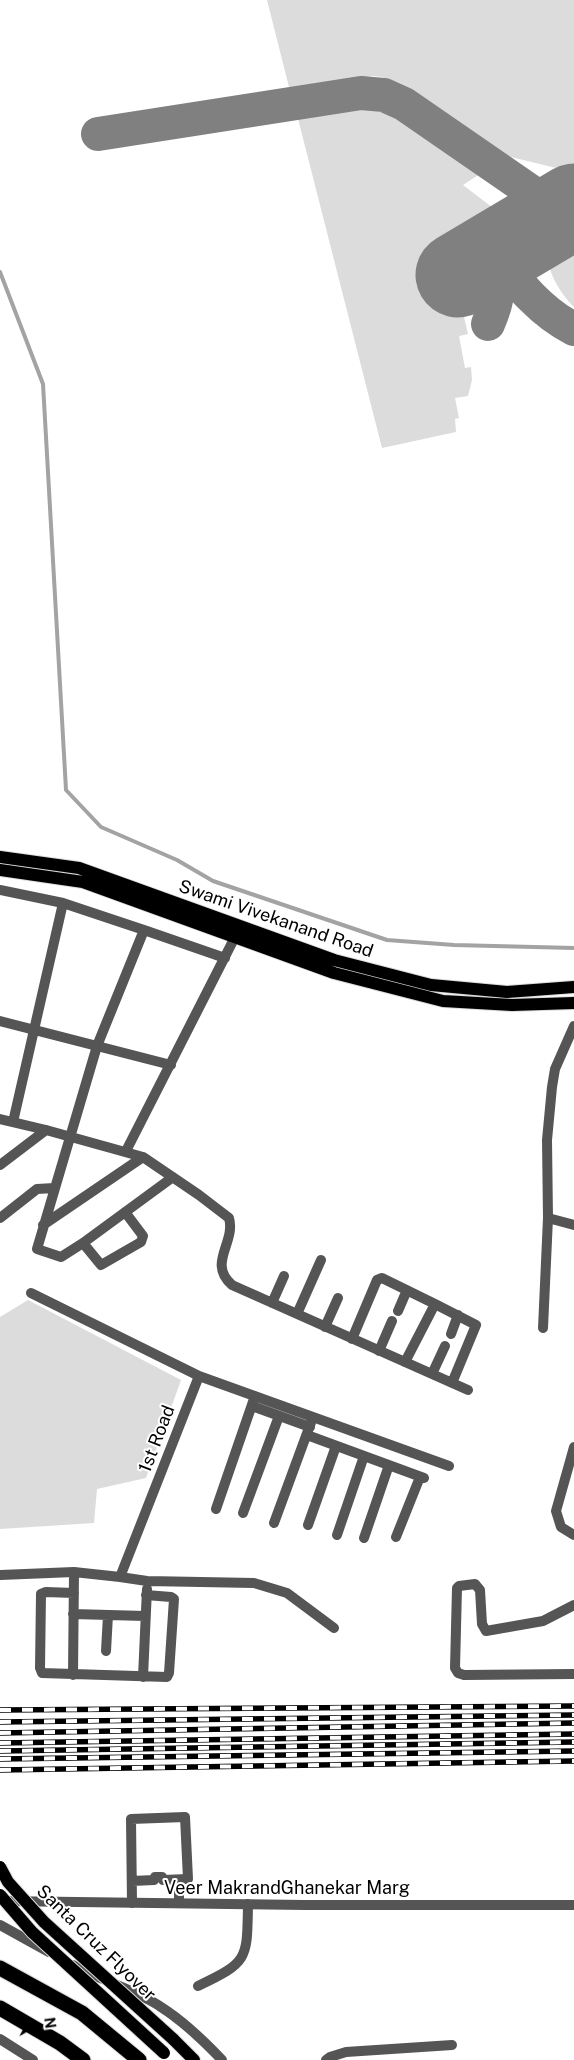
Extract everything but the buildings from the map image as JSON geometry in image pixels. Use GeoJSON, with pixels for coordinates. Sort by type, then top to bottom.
{"type":"FeatureCollection","features":[{"type":"Feature","properties":{"kind":"highway"},"geometry":{"type":"LineString","coordinates":[[0,1968],[82,2013],[139,2060]]}},
{"type":"Feature","properties":{"kind":"highway"},"geometry":{"type":"LineString","coordinates":[[0,2008],[60,2043],[83,2060]]}},
{"type":"Feature","properties":{"kind":"main road","name":"Swami Vivekanand Road"},"geometry":{"type":"LineString","coordinates":[[0,857],[83,882],[334,972],[443,1001],[512,1005],[574,1003]]}},
{"type":"Feature","properties":{"kind":"main road","name":"Swami Vivekanand Road"},"geometry":{"type":"LineString","coordinates":[[0,870],[79,868],[334,960],[431,985],[507,992],[574,987]]}},
{"type":"Feature","properties":{"kind":"main road","name":"Santa Cruz Flyover"},"geometry":{"type":"LineString","coordinates":[[0,1867],[8,1882],[44,1922],[194,2060]]}},
{"type":"Feature","properties":{"kind":"main road","name":"Santa Cruz Flyover"},"geometry":{"type":"LineString","coordinates":[[0,1895],[32,1932],[167,2056]]}},
{"type":"Feature","properties":{"kind":"street"},"geometry":{"type":"LineString","coordinates":[[0,890],[63,903],[225,958]]}},
{"type":"Feature","properties":{"kind":"street"},"geometry":{"type":"LineString","coordinates":[[13,1122],[63,903]]}},
{"type":"Feature","properties":{"kind":"street"},"geometry":{"type":"LineString","coordinates":[[144,930],[97,1046],[37,1249],[61,1257],[83,1243],[172,1177]]}},
{"type":"Feature","properties":{"kind":"street"},"geometry":{"type":"LineString","coordinates":[[126,1151],[235,937]]}},
{"type":"Feature","properties":{"kind":"street"},"geometry":{"type":"LineString","coordinates":[[0,1022],[171,1065]]}},
{"type":"Feature","properties":{"kind":"street"},"geometry":{"type":"LineString","coordinates":[[543,1328],[548,1218],[547,1140],[552,1088],[555,1069],[574,1026]]}},
{"type":"Feature","properties":{"kind":"street"},"geometry":{"type":"LineString","coordinates":[[0,1119],[126,1151],[142,1158],[221,1210],[229,1218],[230,1235],[222,1258],[221,1269],[225,1279],[232,1285],[468,1390]]}},
{"type":"Feature","properties":{"kind":"street"},"geometry":{"type":"LineString","coordinates":[[0,1165],[46,1130]]}},
{"type":"Feature","properties":{"kind":"street"},"geometry":{"type":"LineString","coordinates":[[43,1225],[142,1158]]}},
{"type":"Feature","properties":{"kind":"street"},"geometry":{"type":"LineString","coordinates":[[0,1218],[37,1189],[54,1188]]}},
{"type":"Feature","properties":{"kind":"street"},"geometry":{"type":"LineString","coordinates":[[83,1243],[101,1265],[141,1242],[143,1236],[125,1212]]}},
{"type":"Feature","properties":{"kind":"street"},"geometry":{"type":"LineString","coordinates":[[548,1218],[574,1225]]}},
{"type":"Feature","properties":{"kind":"street"},"geometry":{"type":"LineString","coordinates":[[297,1314],[321,1260]]}},
{"type":"Feature","properties":{"kind":"street"},"geometry":{"type":"LineString","coordinates":[[272,1303],[284,1276]]}},
{"type":"Feature","properties":{"kind":"street"},"geometry":{"type":"LineString","coordinates":[[352,1339],[379,1278],[407,1290],[474,1323],[476,1328],[452,1383]]}},
{"type":"Feature","properties":{"kind":"street"},"geometry":{"type":"LineString","coordinates":[[398,1310],[407,1290]]}},
{"type":"Feature","properties":{"kind":"street"},"geometry":{"type":"LineString","coordinates":[[31,1293],[199,1376],[310,1426],[336,1446],[422,1477],[396,1538]]}},
{"type":"Feature","properties":{"kind":"street"},"geometry":{"type":"LineString","coordinates":[[325,1327],[338,1298]]}},
{"type":"Feature","properties":{"kind":"street"},"geometry":{"type":"LineString","coordinates":[[405,1362],[435,1304]]}},
{"type":"Feature","properties":{"kind":"street"},"geometry":{"type":"LineString","coordinates":[[451,1334],[458,1315]]}},
{"type":"Feature","properties":{"kind":"street"},"geometry":{"type":"LineString","coordinates":[[379,1351],[392,1321]]}},
{"type":"Feature","properties":{"kind":"street"},"geometry":{"type":"LineString","coordinates":[[432,1374],[445,1346]]}},
{"type":"Feature","properties":{"kind":"street","name":"1st Road"},"geometry":{"type":"LineString","coordinates":[[120,1577],[199,1376]]}},
{"type":"Feature","properties":{"kind":"street"},"geometry":{"type":"LineString","coordinates":[[253,1401],[279,1416],[449,1466]]}},
{"type":"Feature","properties":{"kind":"street"},"geometry":{"type":"LineString","coordinates":[[216,1509],[253,1401]]}},
{"type":"Feature","properties":{"kind":"street"},"geometry":{"type":"LineString","coordinates":[[244,1513],[279,1416]]}},
{"type":"Feature","properties":{"kind":"street"},"geometry":{"type":"LineString","coordinates":[[274,1523],[310,1426]]}},
{"type":"Feature","properties":{"kind":"street"},"geometry":{"type":"LineString","coordinates":[[308,1525],[336,1446]]}},
{"type":"Feature","properties":{"kind":"street"},"geometry":{"type":"LineString","coordinates":[[574,1447],[556,1511],[561,1527],[574,1535]]}},
{"type":"Feature","properties":{"kind":"street"},"geometry":{"type":"LineString","coordinates":[[337,1535],[364,1456]]}},
{"type":"Feature","properties":{"kind":"street"},"geometry":{"type":"LineString","coordinates":[[364,1538],[390,1465]]}},
{"type":"Feature","properties":{"kind":"street"},"geometry":{"type":"LineString","coordinates":[[73,1674],[74,1572]]}},
{"type":"Feature","properties":{"kind":"street"},"geometry":{"type":"LineString","coordinates":[[0,1574],[74,1572],[147,1580],[254,1583],[287,1593],[334,1628]]}},
{"type":"Feature","properties":{"kind":"street"},"geometry":{"type":"LineString","coordinates":[[143,1677],[147,1580]]}},
{"type":"Feature","properties":{"kind":"street"},"geometry":{"type":"LineString","coordinates":[[574,1604],[543,1621],[486,1631],[482,1624],[480,1590],[475,1584],[459,1586],[457,1588],[456,1668],[458,1673],[464,1675],[574,1674]]}},
{"type":"Feature","properties":{"kind":"street"},"geometry":{"type":"LineString","coordinates":[[74,1593],[46,1592],[41,1594],[40,1668],[42,1672],[46,1674],[164,1678],[169,1676],[174,1600],[171,1597],[146,1594]]}},
{"type":"Feature","properties":{"kind":"street"},"geometry":{"type":"LineString","coordinates":[[74,1614],[145,1616]]}},
{"type":"Feature","properties":{"kind":"street"},"geometry":{"type":"LineString","coordinates":[[106,1651],[108,1615]]}},
{"type":"Feature","properties":{"kind":"street"},"geometry":{"type":"LineString","coordinates":[[132,1880],[154,1880],[155,1877],[162,1877],[163,1880],[188,1878],[187,1821],[184,1817],[131,1819],[132,1903]]}},
{"type":"Feature","properties":{"kind":"street"},"geometry":{"type":"LineString","coordinates":[[178,1903],[179,1880]]}},
{"type":"Feature","properties":{"kind":"street","name":"Veer MakrandGhanekar Marg"},"geometry":{"type":"LineString","coordinates":[[0,1901],[574,1905]]}},
{"type":"Feature","properties":{"kind":"street"},"geometry":{"type":"LineString","coordinates":[[198,1986],[225,1973],[238,1964],[247,1941],[248,1904]]}},
{"type":"Feature","properties":{"kind":"street"},"geometry":{"type":"LineString","coordinates":[[0,1925],[96,1978],[160,2007],[203,2040],[222,2060]]}},
{"type":"Feature","properties":{"kind":"street"},"geometry":{"type":"LineString","coordinates":[[0,2039],[34,2060]]}},
{"type":"Feature","properties":{"kind":"street"},"geometry":{"type":"LineString","coordinates":[[326,2060],[346,2052],[452,2045]]}},
{"type":"Feature","properties":{"kind":"shaded area"},"geometry":{"type":"Polygon","coordinates":[[[267,0],[574,0],[574,166],[556,168],[503,155],[400,84],[383,77],[372,76],[290,91],[267,0]]]}},
{"type":"Feature","properties":{"kind":"shaded area"},"geometry":{"type":"Polygon","coordinates":[[[373,99],[400,108],[486,170],[463,185],[501,214],[433,255],[460,300],[468,334],[459,336],[465,368],[471,367],[472,380],[468,396],[455,398],[459,418],[455,419],[456,432],[382,448],[295,107],[373,99]]]}},
{"type":"Feature","properties":{"kind":"shaded area"},"geometry":{"type":"Polygon","coordinates":[[[574,239],[574,307],[554,280],[549,264],[549,256],[560,246],[574,239]]]}},
{"type":"Feature","properties":{"kind":"shaded area"},"geometry":{"type":"Polygon","coordinates":[[[28,1300],[181,1380],[146,1478],[97,1489],[94,1523],[0,1529],[0,1317],[28,1300]]]}},
{"type":"Feature","properties":{"kind":"waterway"},"geometry":{"type":"LineString","coordinates":[[0,272],[43,384],[66,790],[101,827],[177,860],[213,881],[387,940],[454,945],[574,948]]}},
{"type":"Feature","properties":{"kind":"taxiway"},"geometry":{"type":"LineString","coordinates":[[98,134],[361,93],[384,95],[404,104],[562,213]]}},
{"type":"Feature","properties":{"kind":"taxiway"},"geometry":{"type":"LineString","coordinates":[[494,253],[530,296],[550,314],[574,329]]}},
{"type":"Feature","properties":{"kind":"taxiway"},"geometry":{"type":"LineString","coordinates":[[488,324],[495,305],[498,289],[494,253]]}},
{"type":"Feature","properties":{"kind":"runway"},"geometry":{"type":"LineString","coordinates":[[458,275],[574,206]]}},
{"type":"Feature","properties":{"kind":"railway"},"geometry":{"type":"LineString","coordinates":[[0,1710],[574,1706]]}},
{"type":"Feature","properties":{"kind":"railway"},"geometry":{"type":"LineString","coordinates":[[0,1722],[574,1715]]}},
{"type":"Feature","properties":{"kind":"railway"},"geometry":{"type":"LineString","coordinates":[[0,1733],[574,1723]]}},
{"type":"Feature","properties":{"kind":"railway"},"geometry":{"type":"LineString","coordinates":[[0,1743],[574,1734]]}},
{"type":"Feature","properties":{"kind":"railway"},"geometry":{"type":"LineString","coordinates":[[0,1751],[574,1742]]}},
{"type":"Feature","properties":{"kind":"railway"},"geometry":{"type":"LineString","coordinates":[[0,1759],[574,1751]]}},
{"type":"Feature","properties":{"kind":"railway"},"geometry":{"type":"LineString","coordinates":[[0,1770],[574,1761]]}}]}
